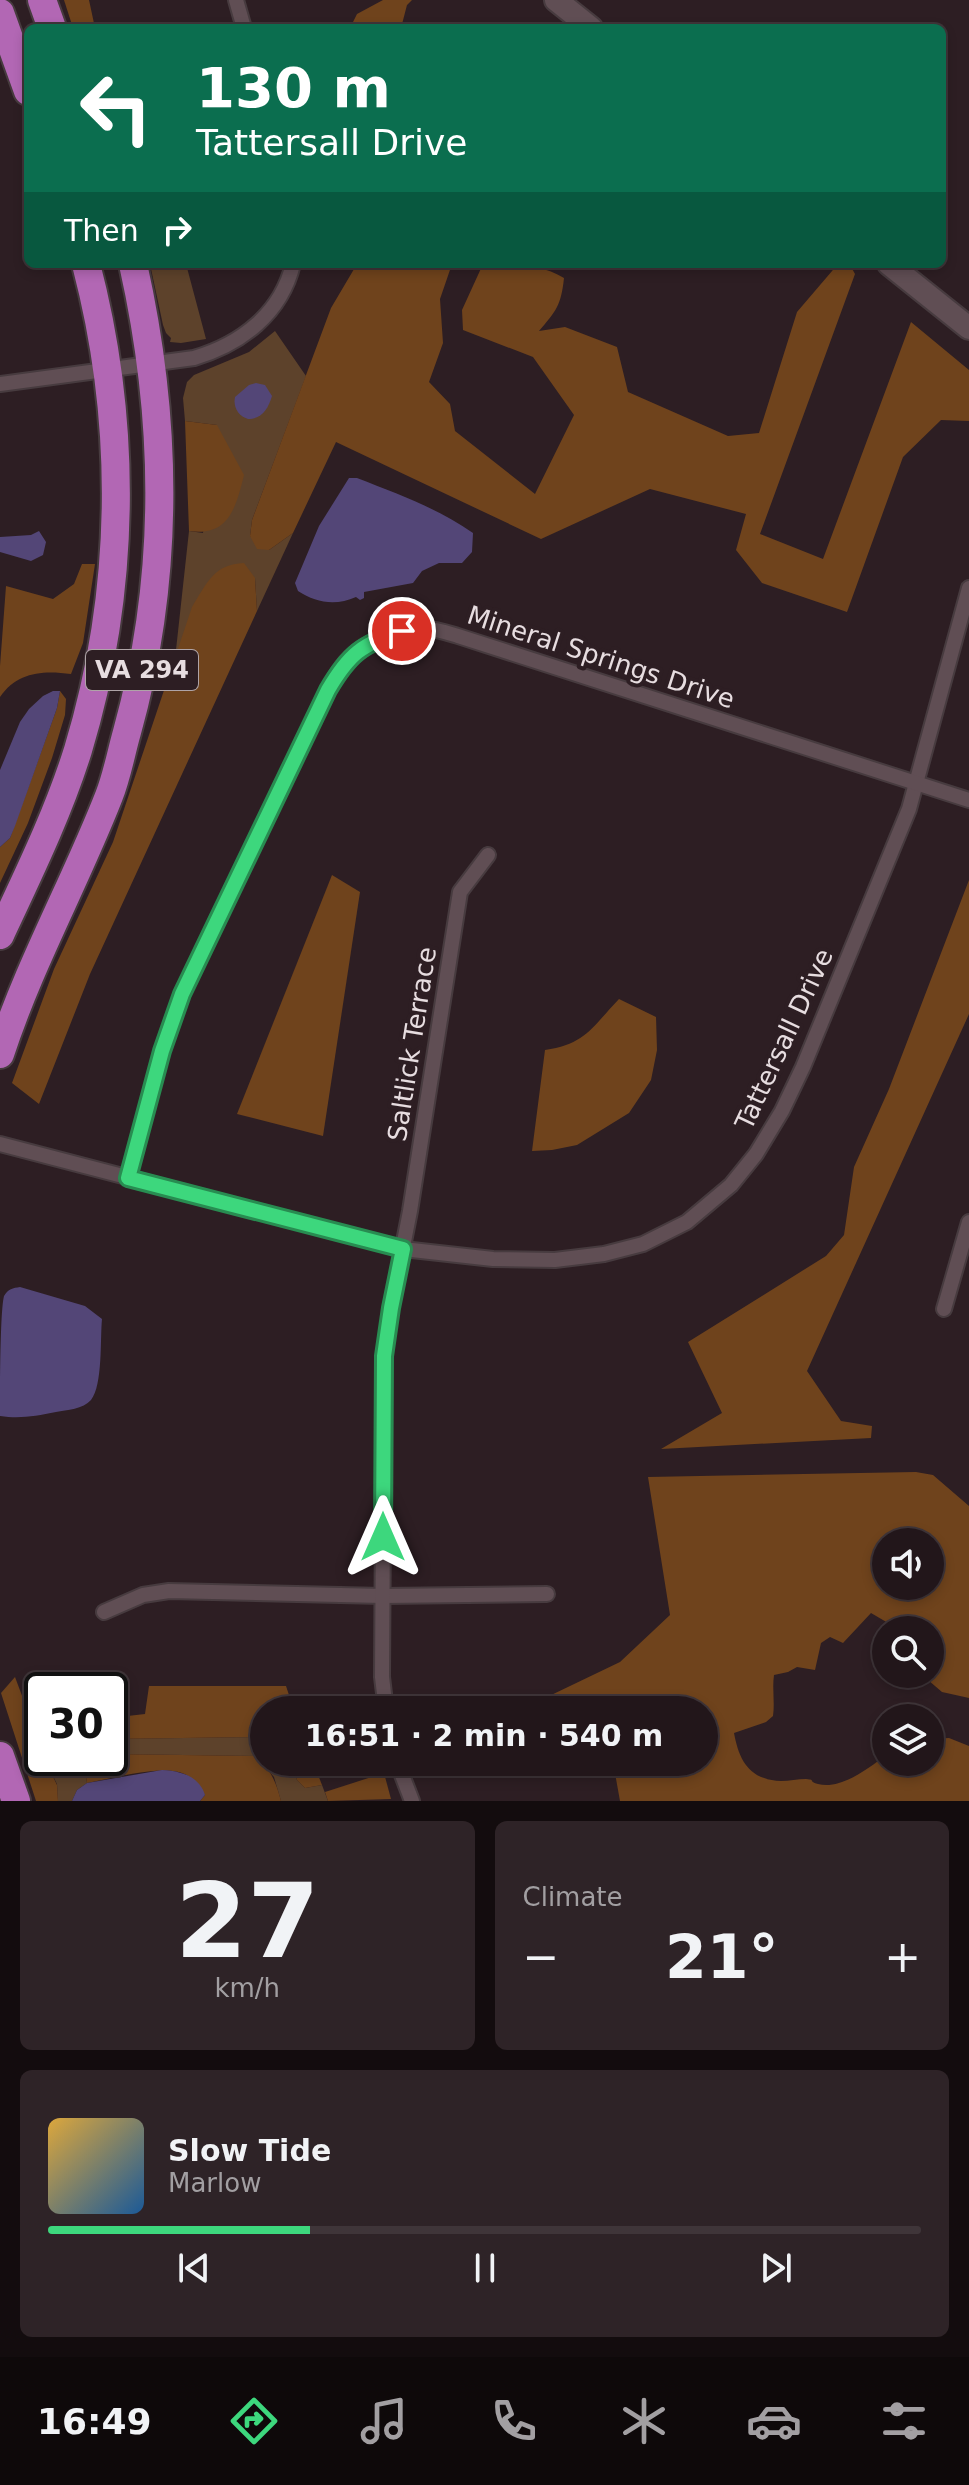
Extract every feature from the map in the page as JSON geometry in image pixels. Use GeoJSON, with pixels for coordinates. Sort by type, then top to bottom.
{"type":"FeatureCollection","features":[{"type":"Feature","properties":{"kind":"highway"},"geometry":{"type":"LineString","coordinates":[[42,0],[51,24]]}},
{"type":"Feature","properties":{"kind":"highway"},"geometry":{"type":"LineString","coordinates":[[0,13],[24,80]]}},
{"type":"Feature","properties":{"kind":"highway","name":"VA 294"},"geometry":{"type":"LineString","coordinates":[[0,935],[60,801],[78,751],[110,603],[117,515],[117,459],[108,370],[87,268]]}},
{"type":"Feature","properties":{"kind":"highway","name":"VA 294"},"geometry":{"type":"LineString","coordinates":[[0,1054],[30,974],[110,793],[137,695],[148,641],[160,531],[158,422],[152,364],[134,268]]}},
{"type":"Feature","properties":{"kind":"highway"},"geometry":{"type":"LineString","coordinates":[[0,1756],[16,1801]]}},
{"type":"Feature","properties":{"kind":"street"},"geometry":{"type":"LineString","coordinates":[[236,0],[243,24]]}},
{"type":"Feature","properties":{"kind":"street"},"geometry":{"type":"LineString","coordinates":[[556,0],[586,24]]}},
{"type":"Feature","properties":{"kind":"street"},"geometry":{"type":"LineString","coordinates":[[0,384],[194,358],[215,352],[256,326],[271,311],[283,292],[292,268]]}},
{"type":"Feature","properties":{"kind":"street"},"geometry":{"type":"LineString","coordinates":[[894,268],[969,328]]}},
{"type":"Feature","properties":{"kind":"street","name":"Tattersall Drive"},"geometry":{"type":"LineString","coordinates":[[0,1144],[403,1249],[493,1259],[555,1260],[604,1254],[643,1244],[687,1222],[731,1185],[756,1154],[782,1111],[803,1067],[904,823],[969,588]]}},
{"type":"Feature","properties":{"kind":"street","name":"Mineral Springs Drive"},"geometry":{"type":"LineString","coordinates":[[128,1178],[162,1051],[182,994],[328,690],[344,664],[379,638],[428,628],[458,636],[969,800]]}},
{"type":"Feature","properties":{"kind":"street","name":"Saltlick Terrace"},"geometry":{"type":"LineString","coordinates":[[384,1696],[384,1356],[460,892],[488,855]]}},
{"type":"Feature","properties":{"kind":"street"},"geometry":{"type":"LineString","coordinates":[[944,1309],[969,1222]]}},
{"type":"Feature","properties":{"kind":"street"},"geometry":{"type":"LineString","coordinates":[[104,1612],[143,1595],[169,1591],[383,1596],[547,1594]]}},
{"type":"Feature","properties":{"kind":"street"},"geometry":{"type":"LineString","coordinates":[[402,1776],[412,1801]]}},
{"type":"Feature","properties":{"kind":"shaded area"},"geometry":{"type":"Polygon","coordinates":[[[64,0],[89,0],[94,24],[72,24],[64,0]]]}},
{"type":"Feature","properties":{"kind":"shaded area"},"geometry":{"type":"Polygon","coordinates":[[[383,0],[412,0],[407,5],[402,24],[352,24],[357,14],[383,0]]]}},
{"type":"Feature","properties":{"kind":"shaded area"},"geometry":{"type":"Polygon","coordinates":[[[151,268],[187,268],[206,339],[170,342],[171,338],[163,325],[151,268]]]}},
{"type":"Feature","properties":{"kind":"shaded area"},"geometry":{"type":"Polygon","coordinates":[[[355,268],[451,268],[440,299],[443,343],[429,382],[450,404],[455,431],[535,494],[574,415],[533,357],[463,330],[462,310],[481,268],[538,268],[564,278],[557,308],[539,331],[565,327],[617,347],[628,392],[728,436],[759,433],[797,312],[835,268],[852,268],[855,274],[760,534],[823,559],[911,322],[969,370],[969,421],[941,420],[903,457],[847,612],[762,583],[736,550],[746,514],[650,489],[541,539],[336,442],[293,533],[269,550],[257,549],[250,536],[252,520],[331,308],[355,268]]]}},
{"type":"Feature","properties":{"kind":"shaded area"},"geometry":{"type":"Polygon","coordinates":[[[275,331],[306,376],[252,520],[250,536],[269,550],[293,533],[257,611],[255,578],[175,659],[189,531],[203,533],[217,425],[185,421],[183,398],[187,382],[194,375],[249,352],[275,331]]]}},
{"type":"Feature","properties":{"kind":"shaded area"},"geometry":{"type":"Polygon","coordinates":[[[256,383],[265,385],[272,396],[264,412],[248,419],[237,411],[235,397],[256,383]]]}},
{"type":"Feature","properties":{"kind":"shaded area"},"geometry":{"type":"Polygon","coordinates":[[[185,421],[217,425],[244,475],[238,498],[228,517],[222,524],[203,532],[189,531],[185,421]]]}},
{"type":"Feature","properties":{"kind":"shaded area"},"geometry":{"type":"Polygon","coordinates":[[[349,478],[357,478],[402,496],[459,524],[473,533],[472,552],[462,563],[439,563],[422,571],[413,583],[364,592],[364,598],[360,600],[356,597],[341,602],[326,602],[298,591],[295,583],[319,526],[349,478]]]}},
{"type":"Feature","properties":{"kind":"shaded area"},"geometry":{"type":"Polygon","coordinates":[[[39,531],[46,542],[43,555],[31,561],[0,552],[0,537],[31,535],[39,531]]]}},
{"type":"Feature","properties":{"kind":"shaded area"},"geometry":{"type":"Polygon","coordinates":[[[244,563],[255,578],[257,611],[90,974],[39,1104],[12,1083],[54,969],[113,842],[192,607],[212,576],[225,567],[244,563]]]}},
{"type":"Feature","properties":{"kind":"shaded area"},"geometry":{"type":"Polygon","coordinates":[[[82,564],[95,564],[83,643],[71,674],[50,672],[31,675],[14,682],[0,697],[6,586],[53,599],[74,584],[82,564]]]}},
{"type":"Feature","properties":{"kind":"shaded area"},"geometry":{"type":"Polygon","coordinates":[[[53,691],[60,691],[57,708],[15,826],[10,838],[0,847],[0,770],[20,722],[29,709],[53,691]]]}},
{"type":"Feature","properties":{"kind":"shaded area"},"geometry":{"type":"Polygon","coordinates":[[[60,691],[66,699],[65,715],[52,758],[28,823],[0,883],[0,847],[10,838],[57,708],[60,691]]]}},
{"type":"Feature","properties":{"kind":"shaded area"},"geometry":{"type":"Polygon","coordinates":[[[332,875],[360,892],[323,1136],[237,1114],[332,875]]]}},
{"type":"Feature","properties":{"kind":"shaded area"},"geometry":{"type":"Polygon","coordinates":[[[969,880],[969,1014],[807,1371],[841,1421],[872,1426],[871,1438],[661,1449],[722,1413],[688,1342],[826,1256],[844,1235],[854,1167],[889,1089],[969,880]]]}},
{"type":"Feature","properties":{"kind":"shaded area"},"geometry":{"type":"Polygon","coordinates":[[[619,999],[656,1017],[657,1050],[651,1080],[629,1113],[577,1145],[532,1151],[545,1050],[579,1039],[619,999]]]}},
{"type":"Feature","properties":{"kind":"shaded area"},"geometry":{"type":"Polygon","coordinates":[[[20,1287],[85,1306],[102,1319],[98,1384],[91,1400],[84,1405],[35,1416],[0,1416],[4,1296],[11,1289],[20,1287]]]}},
{"type":"Feature","properties":{"kind":"shaded area"},"geometry":{"type":"Polygon","coordinates":[[[916,1472],[933,1475],[969,1506],[969,1698],[942,1692],[937,1688],[944,1688],[944,1616],[876,1616],[871,1613],[843,1643],[830,1637],[821,1643],[815,1670],[797,1667],[774,1675],[773,1716],[766,1722],[734,1733],[747,1767],[761,1777],[781,1781],[809,1779],[827,1785],[845,1781],[872,1765],[872,1776],[944,1776],[944,1738],[949,1738],[969,1746],[969,1801],[620,1801],[616,1776],[718,1776],[718,1696],[549,1696],[620,1662],[670,1615],[648,1477],[916,1472]]]}},
{"type":"Feature","properties":{"kind":"shaded area"},"geometry":{"type":"Polygon","coordinates":[[[15,1677],[24,1701],[24,1764],[1,1693],[15,1677]]]}},
{"type":"Feature","properties":{"kind":"shaded area"},"geometry":{"type":"Polygon","coordinates":[[[149,1686],[286,1686],[289,1696],[250,1696],[250,1737],[128,1739],[128,1716],[145,1714],[149,1686]]]}},
{"type":"Feature","properties":{"kind":"shaded area"},"geometry":{"type":"Polygon","coordinates":[[[250,1737],[250,1756],[128,1754],[128,1739],[250,1737]]]}},
{"type":"Feature","properties":{"kind":"shaded area"},"geometry":{"type":"Polygon","coordinates":[[[128,1754],[250,1756],[250,1776],[272,1776],[281,1801],[200,1801],[205,1795],[188,1776],[167,1771],[128,1775],[128,1754]]]}},
{"type":"Feature","properties":{"kind":"shaded area"},"geometry":{"type":"Polygon","coordinates":[[[162,1770],[176,1772],[194,1779],[205,1795],[200,1801],[72,1801],[77,1790],[87,1783],[162,1770]]]}},
{"type":"Feature","properties":{"kind":"shaded area"},"geometry":{"type":"Polygon","coordinates":[[[28,1776],[53,1776],[58,1801],[36,1801],[28,1776]]]}},
{"type":"Feature","properties":{"kind":"shaded area"},"geometry":{"type":"Polygon","coordinates":[[[53,1776],[86,1776],[87,1783],[77,1790],[72,1801],[58,1801],[53,1776]]]}},
{"type":"Feature","properties":{"kind":"shaded area"},"geometry":{"type":"Polygon","coordinates":[[[86,1776],[123,1776],[87,1783],[86,1776]]]}},
{"type":"Feature","properties":{"kind":"shaded area"},"geometry":{"type":"Polygon","coordinates":[[[296,1776],[305,1788],[322,1785],[328,1801],[281,1801],[274,1777],[296,1776]]]}},
{"type":"Feature","properties":{"kind":"shaded area"},"geometry":{"type":"Polygon","coordinates":[[[296,1776],[318,1776],[322,1785],[305,1788],[296,1776]]]}},
{"type":"Feature","properties":{"kind":"shaded area"},"geometry":{"type":"Polygon","coordinates":[[[375,1776],[385,1776],[391,1799],[328,1801],[325,1792],[375,1776]]]}},
{"type":"Feature","properties":{"kind":"route"},"geometry":{"type":"LineString","coordinates":[[383,1537],[384,1356],[403,1249],[128,1178],[162,1051],[182,994],[328,690],[344,664],[358,651],[379,638],[402,631]]}}]}
